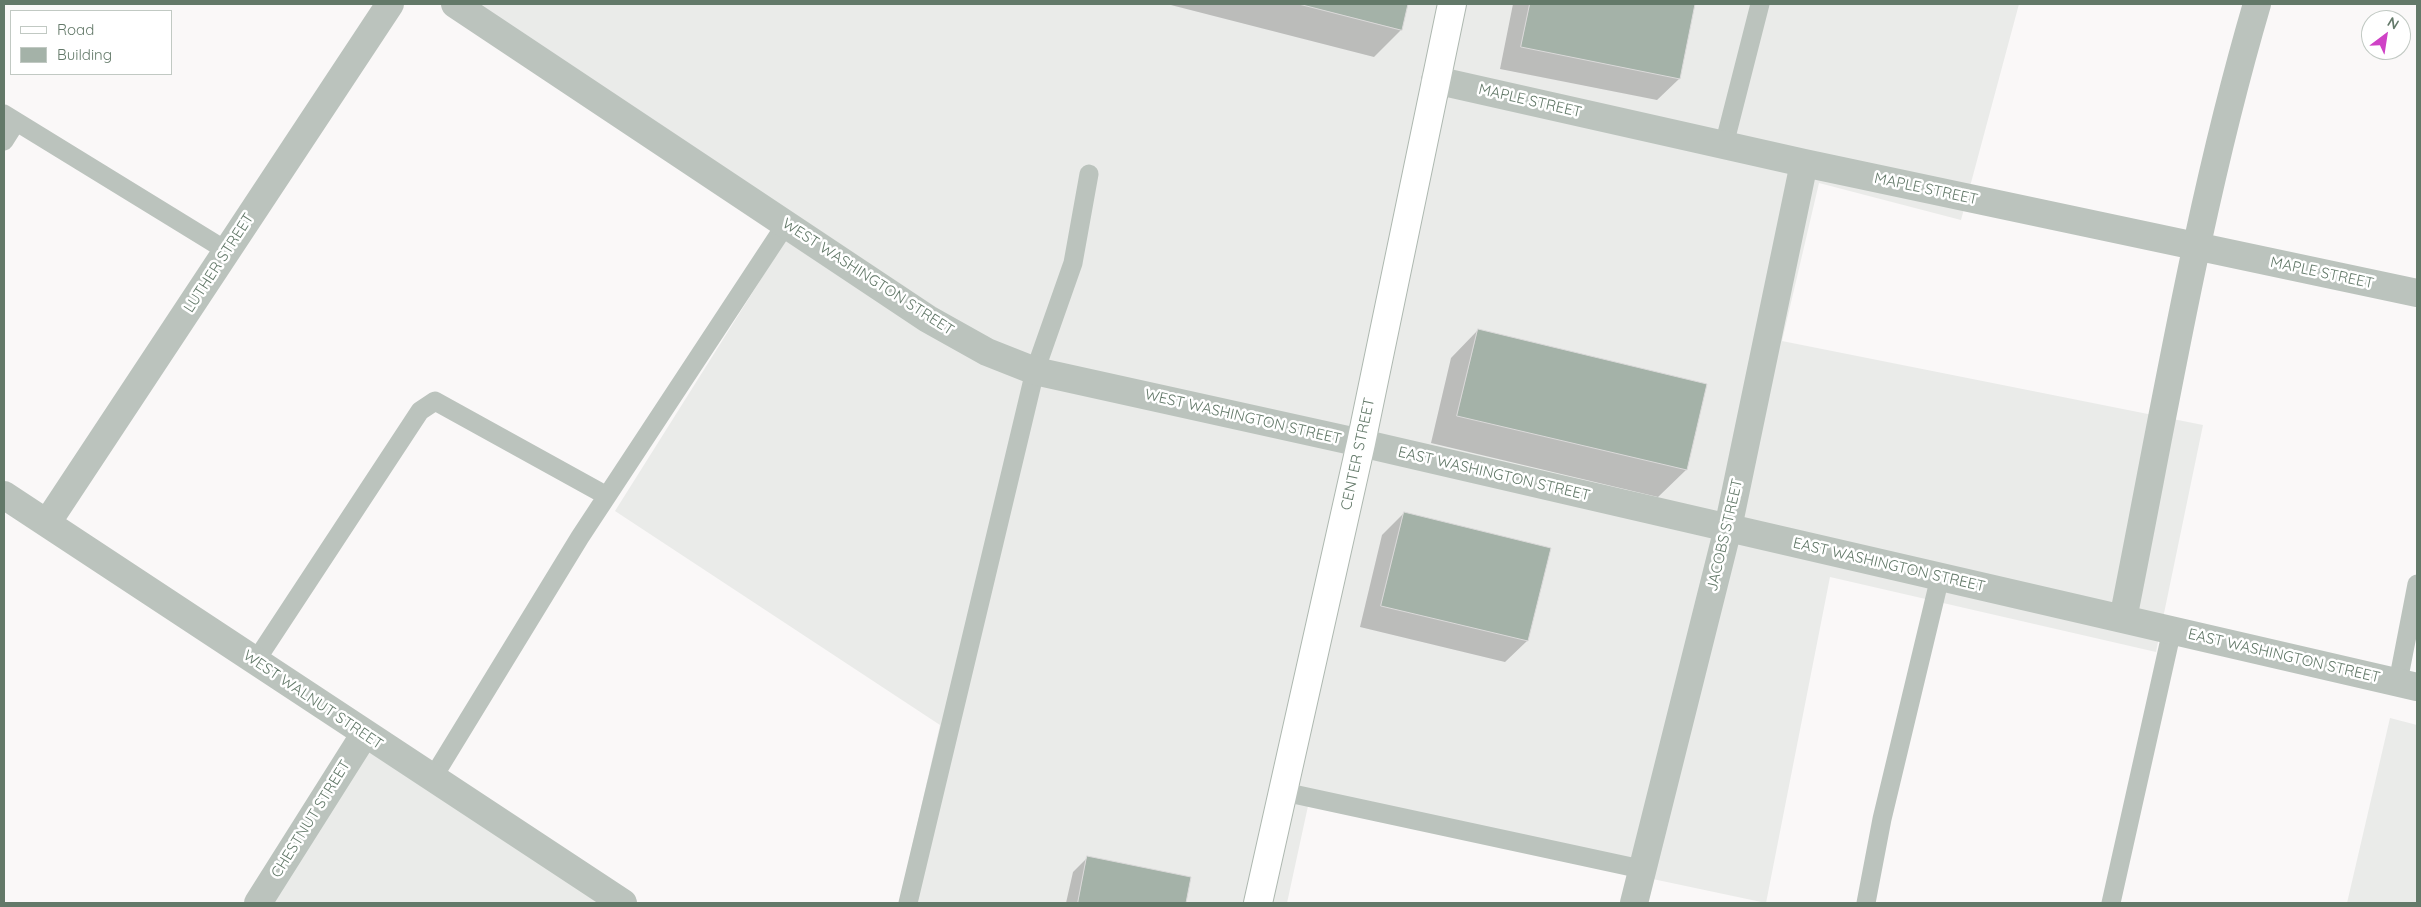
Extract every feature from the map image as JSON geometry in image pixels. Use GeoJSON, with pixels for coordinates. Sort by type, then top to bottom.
{"type":"FeatureCollection","features":[{"type":"Feature","properties":{"kind":"main road","name":"CENTER STREET"},"geometry":{"type":"LineString","coordinates":[[1258,903],[1361,443],[1452,4]]}},
{"type":"Feature","properties":{"kind":"street","name":"LUTHER STREET"},"geometry":{"type":"LineString","coordinates":[[47,523],[390,4]]}},
{"type":"Feature","properties":{"kind":"street","name":"WEST WASHINGTON STREET"},"geometry":{"type":"LineString","coordinates":[[455,4],[928,319],[987,352],[1035,371],[1361,443]]}},
{"type":"Feature","properties":{"kind":"street"},"geometry":{"type":"LineString","coordinates":[[2123,619],[2228,108],[2257,4]]}},
{"type":"Feature","properties":{"kind":"street","name":"MAPLE STREET"},"geometry":{"type":"LineString","coordinates":[[1435,80],[1804,163],[2417,294]]}},
{"type":"Feature","properties":{"kind":"street","name":"JACOBS STREET"},"geometry":{"type":"LineString","coordinates":[[1634,903],[1728,528],[1804,163]]}},
{"type":"Feature","properties":{"kind":"street","name":"EAST WASHINGTON STREET"},"geometry":{"type":"LineString","coordinates":[[1361,443],[2408,685]]}},
{"type":"Feature","properties":{"kind":"street","name":"WEST WALNUT STREET"},"geometry":{"type":"LineString","coordinates":[[4,495],[364,735],[623,903]]}},
{"type":"Feature","properties":{"kind":"street","name":"CHESTNUT STREET"},"geometry":{"type":"LineString","coordinates":[[258,903],[364,735]]}},
{"type":"Feature","properties":{"kind":"lane"},"geometry":{"type":"LineString","coordinates":[[1724,145],[1760,4]]}},
{"type":"Feature","properties":{"kind":"lane"},"geometry":{"type":"LineString","coordinates":[[4,141],[10,118],[227,251]]}},
{"type":"Feature","properties":{"kind":"lane"},"geometry":{"type":"LineString","coordinates":[[908,903],[1035,371],[1073,263],[1089,174]]}},
{"type":"Feature","properties":{"kind":"lane"},"geometry":{"type":"LineString","coordinates":[[432,779],[607,496],[786,224]]}},
{"type":"Feature","properties":{"kind":"lane"},"geometry":{"type":"LineString","coordinates":[[255,662],[420,410],[435,401],[607,496]]}},
{"type":"Feature","properties":{"kind":"lane"},"geometry":{"type":"LineString","coordinates":[[1866,903],[1882,819],[1940,576]]}},
{"type":"Feature","properties":{"kind":"lane"},"geometry":{"type":"LineString","coordinates":[[2408,685],[2417,584]]}},
{"type":"Feature","properties":{"kind":"lane"},"geometry":{"type":"LineString","coordinates":[[2111,903],[2172,630]]}},
{"type":"Feature","properties":{"kind":"lane"},"geometry":{"type":"LineString","coordinates":[[1284,792],[1641,869]]}},
{"type":"Feature","properties":{"kind":"shaded area"},"geometry":{"type":"Polygon","coordinates":[[[440,4],[2019,4],[1961,220],[1819,183],[1782,341],[2203,425],[2156,652],[1830,577],[1766,903],[1308,806],[1287,903],[899,903],[940,725],[615,511],[790,233],[440,4]]]}},
{"type":"Feature","properties":{"kind":"shaded area"},"geometry":{"type":"Polygon","coordinates":[[[2390,718],[2417,725],[2417,903],[2347,903],[2390,718]]]}},
{"type":"Feature","properties":{"kind":"shaded area"},"geometry":{"type":"Polygon","coordinates":[[[363,724],[632,903],[249,903],[363,724]]]}},
{"type":"Feature","properties":{"kind":"building"},"geometry":{"type":"Polygon","coordinates":[[[1299,4],[1408,4],[1402,30],[1299,4]]]}},
{"type":"Feature","properties":{"kind":"building"},"geometry":{"type":"Polygon","coordinates":[[[1530,4],[1695,4],[1680,79],[1521,47],[1530,4]]]}},
{"type":"Feature","properties":{"kind":"building"},"geometry":{"type":"Polygon","coordinates":[[[1478,329],[1707,384],[1687,470],[1457,416],[1478,329]]]}},
{"type":"Feature","properties":{"kind":"building"},"geometry":{"type":"Polygon","coordinates":[[[1404,512],[1551,548],[1528,641],[1381,606],[1404,512]]]}},
{"type":"Feature","properties":{"kind":"building"},"geometry":{"type":"Polygon","coordinates":[[[1087,856],[1191,877],[1186,903],[1078,903],[1087,856]]]}}]}
